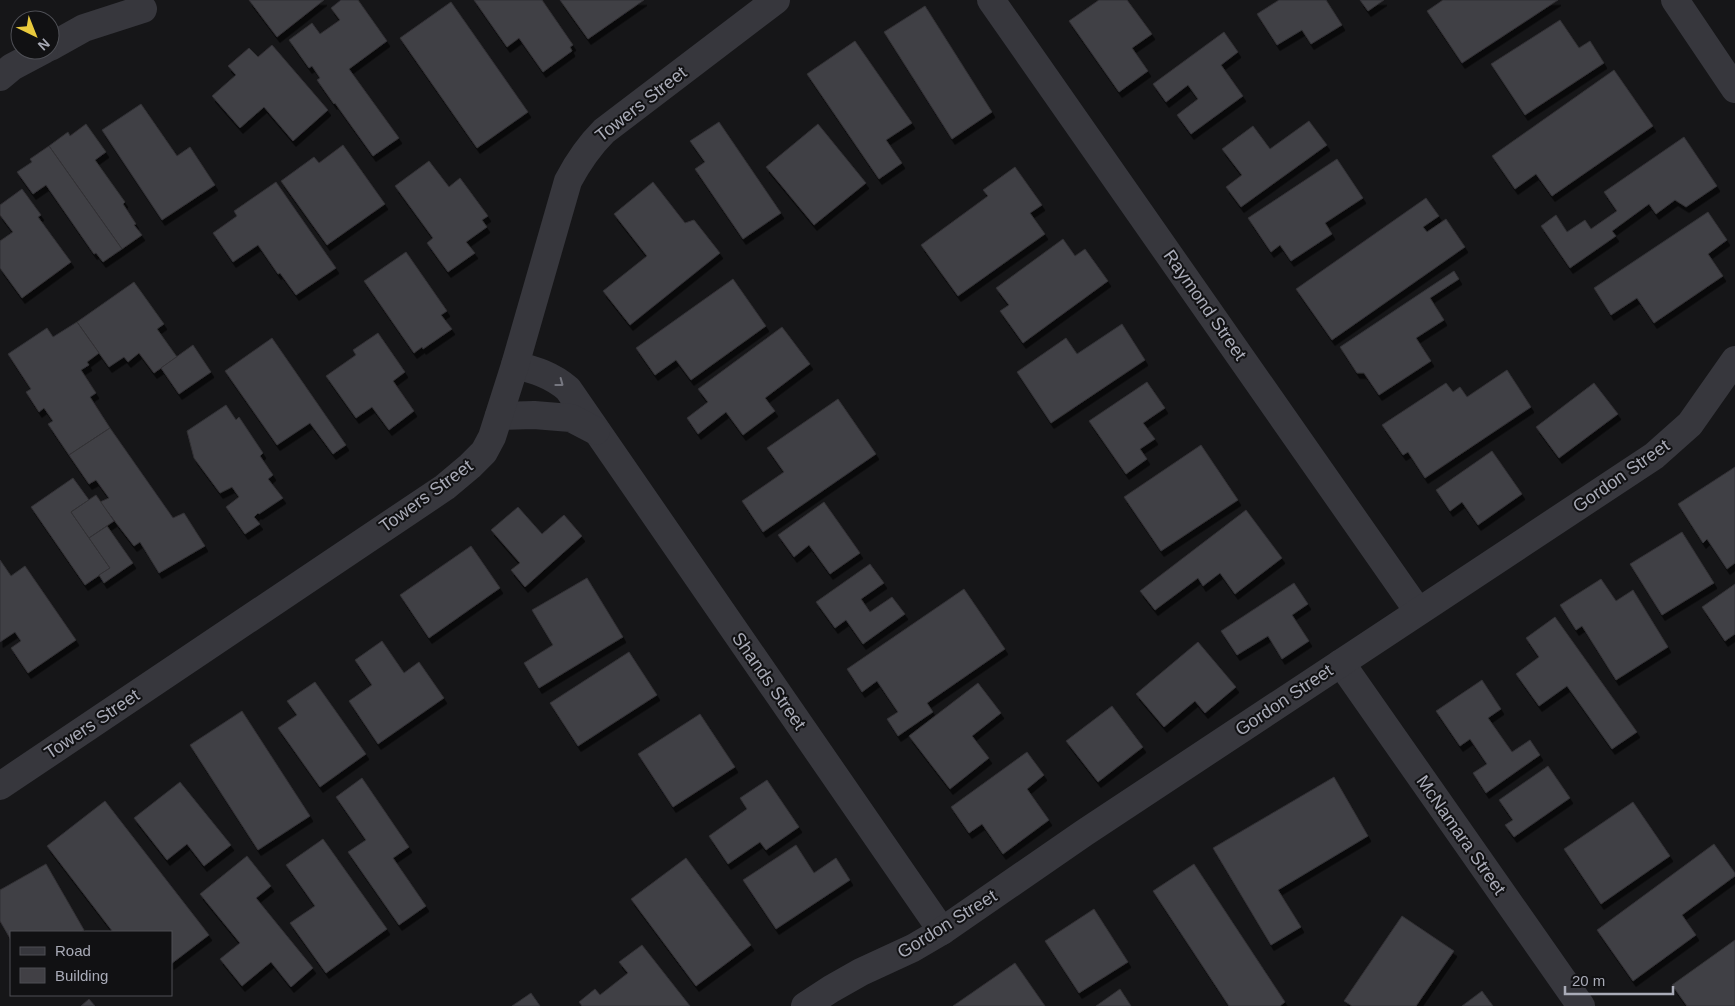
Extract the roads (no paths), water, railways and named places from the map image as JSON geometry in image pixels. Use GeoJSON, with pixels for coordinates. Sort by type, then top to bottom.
{"type":"FeatureCollection","features":[{"type":"Feature","properties":{"kind":"street","name":"Towers Street"},"geometry":{"type":"LineString","coordinates":[[0,786],[445,487],[484,452],[500,416],[568,181],[590,145],[604,131],[776,0]]}},
{"type":"Feature","properties":{"kind":"street","name":"Raymond Street"},"geometry":{"type":"LineString","coordinates":[[991,0],[1418,611]]}},
{"type":"Feature","properties":{"kind":"street"},"geometry":{"type":"LineString","coordinates":[[1675,0],[1735,89]]}},
{"type":"Feature","properties":{"kind":"street"},"geometry":{"type":"LineString","coordinates":[[60,41],[84,28],[143,9]]}},
{"type":"Feature","properties":{"kind":"street","name":"Shands Street"},"geometry":{"type":"LineString","coordinates":[[515,365],[539,370],[558,380],[568,389],[942,930]]}},
{"type":"Feature","properties":{"kind":"street","name":"Gordon Street"},"geometry":{"type":"LineString","coordinates":[[804,1006],[837,997],[861,972],[913,948],[942,930],[1084,833],[1654,456],[1690,424],[1733,366]]}},
{"type":"Feature","properties":{"kind":"street","name":"Shands Street"},"geometry":{"type":"LineString","coordinates":[[500,416],[534,415],[571,418],[596,431]]}},
{"type":"Feature","properties":{"kind":"street","name":"McNamara Street"},"geometry":{"type":"LineString","coordinates":[[1341,663],[1581,1006]]}}]}
